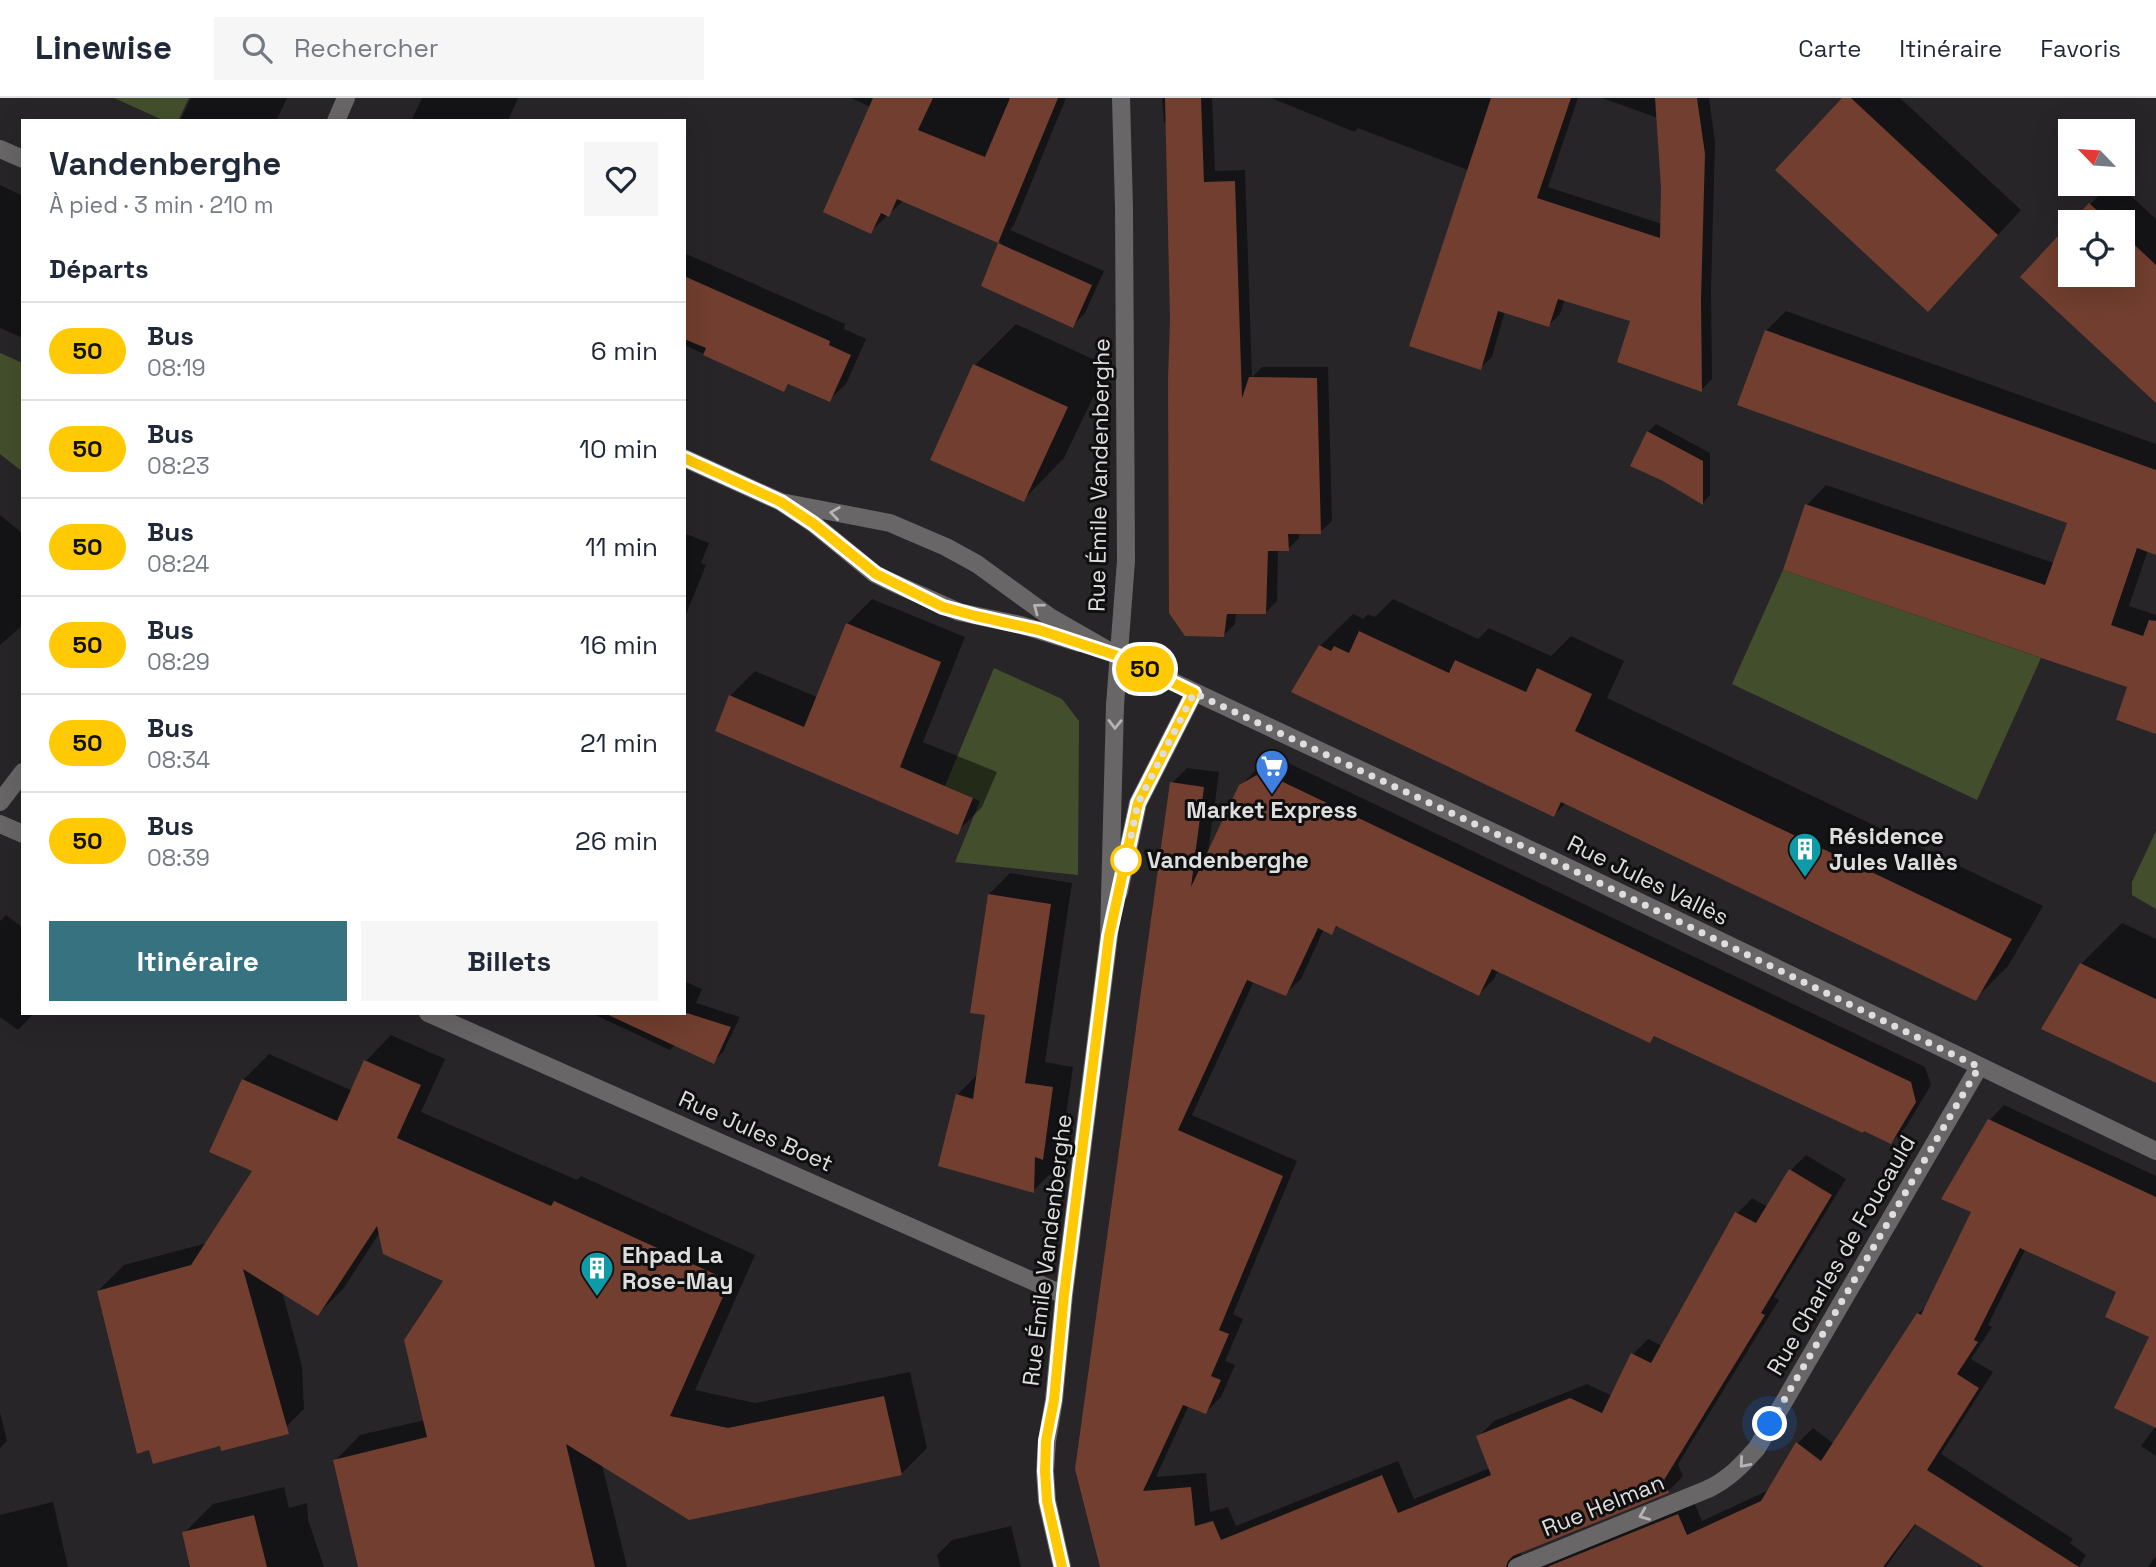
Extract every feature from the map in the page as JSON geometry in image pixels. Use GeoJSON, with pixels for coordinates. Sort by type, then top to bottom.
{"type":"FeatureCollection","features":[{"type":"Feature","properties":{"kind":"street"},"geometry":{"type":"LineString","coordinates":[[337,119],[346,98]]}},
{"type":"Feature","properties":{"kind":"street","name":"Rue Émile Vandenberghe"},"geometry":{"type":"LineString","coordinates":[[1109,936],[1118,656],[1126,561],[1121,98]]}},
{"type":"Feature","properties":{"kind":"street"},"geometry":{"type":"LineString","coordinates":[[0,149],[21,158]]}},
{"type":"Feature","properties":{"kind":"street"},"geometry":{"type":"LineString","coordinates":[[686,459],[781,502],[814,524],[876,574],[943,607],[1039,630],[1118,656]]}},
{"type":"Feature","properties":{"kind":"street"},"geometry":{"type":"LineString","coordinates":[[781,502],[890,523],[946,547],[977,564],[1050,617],[1118,656]]}},
{"type":"Feature","properties":{"kind":"street","name":"Rue Jules Vallès"},"geometry":{"type":"LineString","coordinates":[[1118,656],[1552,860],[2156,1151]]}},
{"type":"Feature","properties":{"kind":"street","name":"Rue Émile Vandenberghe"},"geometry":{"type":"LineString","coordinates":[[1062,1567],[1051,1521],[1045,1471],[1109,936],[1138,803],[1194,693]]}},
{"type":"Feature","properties":{"kind":"street"},"geometry":{"type":"LineString","coordinates":[[0,802],[21,775]]}},
{"type":"Feature","properties":{"kind":"street"},"geometry":{"type":"LineString","coordinates":[[0,824],[21,833]]}},
{"type":"Feature","properties":{"kind":"street","name":"Rue Jules Boet"},"geometry":{"type":"LineString","coordinates":[[433,1015],[1064,1295]]}},
{"type":"Feature","properties":{"kind":"street","name":"Rue Charles de Foucauld"},"geometry":{"type":"LineString","coordinates":[[1708,1489],[1723,1482],[1739,1469],[1757,1447],[1979,1067]]}},
{"type":"Feature","properties":{"kind":"street","name":"Rue Helman"},"geometry":{"type":"LineString","coordinates":[[1517,1567],[1708,1489]]}},
{"type":"Feature","properties":{"kind":"green space"},"geometry":{"type":"Polygon","coordinates":[[[114,98],[189,98],[179,119],[161,119],[114,98]]]}},
{"type":"Feature","properties":{"kind":"green space"},"geometry":{"type":"Polygon","coordinates":[[[0,353],[21,362],[21,470],[0,454],[0,353]]]}},
{"type":"Feature","properties":{"kind":"green space"},"geometry":{"type":"Polygon","coordinates":[[[1783,570],[2041,658],[1977,800],[1732,684],[1783,570]]]}},
{"type":"Feature","properties":{"kind":"green space"},"geometry":{"type":"Polygon","coordinates":[[[994,668],[1062,699],[1079,721],[1078,875],[955,862],[980,801],[945,786],[994,668]]]}},
{"type":"Feature","properties":{"kind":"green space"},"geometry":{"type":"Polygon","coordinates":[[[2156,831],[2156,909],[2132,895],[2132,882],[2156,831]]]}},
{"type":"Feature","properties":{"kind":"building"},"geometry":{"type":"Polygon","coordinates":[[[873,98],[933,98],[918,130],[985,157],[1010,98],[1058,98],[998,243],[897,199],[889,217],[881,213],[871,234],[823,212],[873,98]]]}},
{"type":"Feature","properties":{"kind":"building"},"geometry":{"type":"Polygon","coordinates":[[[1165,98],[1201,98],[1204,182],[1235,181],[1242,398],[1249,377],[1317,378],[1321,534],[1288,534],[1289,551],[1268,551],[1266,614],[1227,614],[1224,637],[1185,636],[1169,613],[1170,319],[1165,98]]]}},
{"type":"Feature","properties":{"kind":"building"},"geometry":{"type":"Polygon","coordinates":[[[1491,98],[1571,98],[1537,198],[1660,238],[1661,188],[1655,98],[1697,98],[1705,154],[1701,300],[1702,392],[1617,362],[1630,321],[1558,299],[1549,327],[1498,311],[1481,370],[1409,346],[1491,98]]]}},
{"type":"Feature","properties":{"kind":"building"},"geometry":{"type":"Polygon","coordinates":[[[1842,98],[1851,98],[1998,235],[1928,312],[1775,170],[1842,98]]]}},
{"type":"Feature","properties":{"kind":"building"},"geometry":{"type":"Polygon","coordinates":[[[2089,203],[2097,210],[2082,210],[2089,203]]]}},
{"type":"Feature","properties":{"kind":"building"},"geometry":{"type":"Polygon","coordinates":[[[2058,236],[2058,287],[2135,287],[2135,245],[2156,265],[2156,403],[2020,277],[2058,236]]]}},
{"type":"Feature","properties":{"kind":"building"},"geometry":{"type":"Polygon","coordinates":[[[998,243],[1092,285],[1073,328],[981,286],[998,243]]]}},
{"type":"Feature","properties":{"kind":"building"},"geometry":{"type":"Polygon","coordinates":[[[686,277],[830,341],[829,345],[851,355],[830,402],[788,384],[784,392],[703,355],[706,348],[686,340],[686,277]]]}},
{"type":"Feature","properties":{"kind":"building"},"geometry":{"type":"Polygon","coordinates":[[[1765,330],[2156,470],[2156,555],[2137,548],[2111,625],[2143,636],[2149,620],[2156,621],[2156,734],[2116,720],[2127,687],[1783,570],[1805,504],[2045,585],[2067,523],[1737,405],[1765,330]]]}},
{"type":"Feature","properties":{"kind":"building"},"geometry":{"type":"Polygon","coordinates":[[[973,364],[1068,407],[1024,502],[930,460],[973,364]]]}},
{"type":"Feature","properties":{"kind":"building"},"geometry":{"type":"Polygon","coordinates":[[[1647,431],[1703,461],[1703,505],[1663,481],[1630,466],[1647,431]]]}},
{"type":"Feature","properties":{"kind":"building"},"geometry":{"type":"Polygon","coordinates":[[[846,623],[941,662],[900,767],[973,798],[958,835],[715,731],[729,695],[804,727],[846,623]]]}},
{"type":"Feature","properties":{"kind":"building"},"geometry":{"type":"Polygon","coordinates":[[[1359,631],[1449,673],[1455,660],[1526,692],[1537,668],[1571,684],[1592,694],[1575,731],[2012,939],[1976,1001],[1561,802],[1554,817],[1291,692],[1319,645],[1331,651],[1334,646],[1349,653],[1359,631]]]}},
{"type":"Feature","properties":{"kind":"building"},"geometry":{"type":"Polygon","coordinates":[[[1262,772],[1911,1082],[1916,1102],[1891,1144],[1654,1036],[1650,1043],[1492,969],[1479,996],[1336,926],[1332,935],[1318,928],[1286,996],[1247,980],[1178,1130],[1283,1176],[1219,1330],[1229,1334],[1211,1376],[1221,1380],[1206,1414],[1183,1405],[1143,1491],[1191,1487],[1195,1526],[1213,1521],[1221,1540],[1382,1475],[1398,1513],[1491,1475],[1476,1436],[1570,1398],[1602,1413],[1631,1353],[1651,1363],[1735,1212],[1756,1223],[1789,1169],[1832,1195],[1761,1313],[1765,1315],[1664,1480],[1669,1493],[1513,1556],[1506,1567],[1100,1567],[1075,1469],[1170,782],[1204,787],[1191,887],[1239,785],[1262,772]]]}},
{"type":"Feature","properties":{"kind":"building"},"geometry":{"type":"Polygon","coordinates":[[[988,894],[1051,904],[1025,1083],[1053,1087],[1043,1160],[1035,1157],[1034,1193],[938,1166],[956,1094],[973,1099],[985,1015],[970,1013],[988,894]]]}},
{"type":"Feature","properties":{"kind":"building"},"geometry":{"type":"Polygon","coordinates":[[[2080,963],[2156,999],[2156,1083],[2041,1029],[2080,963]]]}},
{"type":"Feature","properties":{"kind":"building"},"geometry":{"type":"Polygon","coordinates":[[[687,1013],[731,1027],[714,1064],[608,1015],[687,1013]]]}},
{"type":"Feature","properties":{"kind":"building"},"geometry":{"type":"Polygon","coordinates":[[[364,1060],[421,1085],[397,1138],[551,1206],[554,1201],[730,1281],[670,1416],[728,1428],[884,1396],[902,1475],[689,1520],[566,1444],[595,1567],[358,1567],[333,1460],[427,1437],[404,1340],[443,1281],[383,1254],[377,1226],[318,1316],[243,1269],[289,1434],[221,1451],[220,1446],[153,1464],[149,1450],[137,1454],[97,1291],[191,1265],[252,1171],[209,1152],[242,1079],[337,1121],[364,1060]]]}},
{"type":"Feature","properties":{"kind":"building"},"geometry":{"type":"Polygon","coordinates":[[[1988,1119],[2156,1197],[2156,1428],[2114,1408],[2149,1337],[2105,1317],[2116,1292],[2020,1248],[1974,1340],[1978,1342],[1957,1374],[1979,1388],[1927,1470],[2079,1567],[1984,1567],[1915,1524],[1883,1567],[1547,1567],[1678,1514],[1687,1535],[1761,1501],[1796,1442],[1821,1461],[1917,1313],[1921,1315],[1971,1212],[1941,1199],[1988,1119]]]}},
{"type":"Feature","properties":{"kind":"building"},"geometry":{"type":"Polygon","coordinates":[[[254,1515],[267,1567],[190,1567],[182,1532],[254,1515]]]}},
{"type":"Feature","properties":{"kind":"bus line","name":"50"},"geometry":{"type":"LineString","coordinates":[[686,459],[781,502],[814,524],[876,574],[943,607],[1039,630],[1118,656],[1194,693],[1138,803],[1109,936],[1064,1295],[1054,1400],[1046,1441],[1047,1501],[1062,1567]]}},
{"type":"Feature","properties":{"kind":"place","name":"Market Express"},"geometry":{"type":"Point","coordinates":[1272,796]}},
{"type":"Feature","properties":{"kind":"place","name":"Vandenberghe"},"geometry":{"type":"Point","coordinates":[1126,860]}},
{"type":"Feature","properties":{"kind":"place","name":"Résidence Jules Vallès"},"geometry":{"type":"Point","coordinates":[1805,879]}},
{"type":"Feature","properties":{"kind":"place","name":"Ehpad La Rose-May"},"geometry":{"type":"Point","coordinates":[597,1298]}},
{"type":"Feature","properties":{"kind":"route"},"geometry":{"type":"LineString","coordinates":[[1126,860],[1138,803],[1194,693],[1552,860],[1979,1067],[1770,1424]]}}]}
